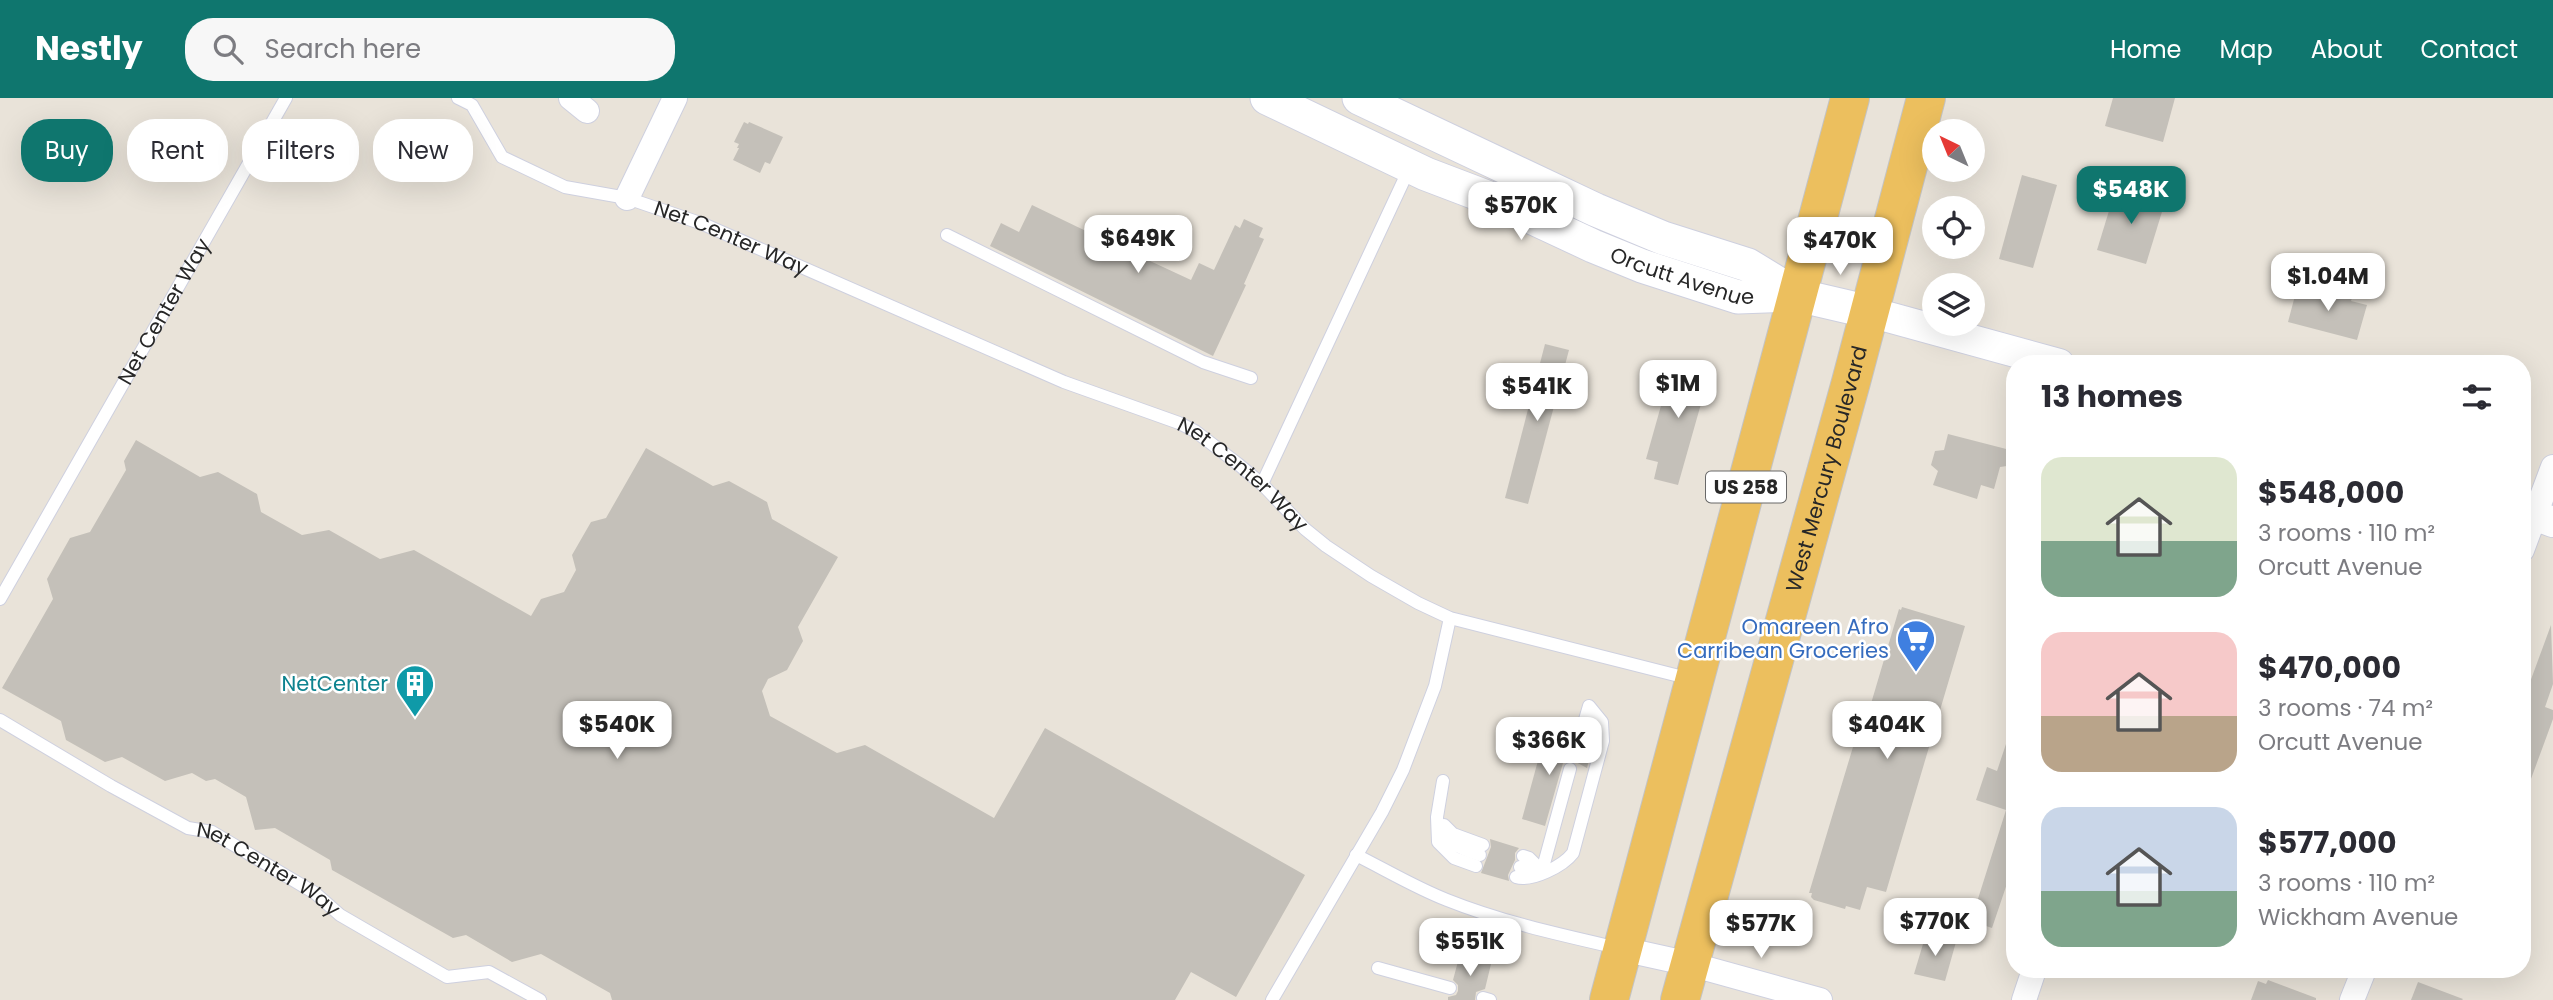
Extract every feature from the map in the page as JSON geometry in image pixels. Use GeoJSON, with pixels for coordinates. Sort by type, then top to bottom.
{"type":"FeatureCollection","features":[{"type":"Feature","properties":{"kind":"highway","name":"US 258"},"geometry":{"type":"LineString","coordinates":[[1609,1000],[1850,98]]}},
{"type":"Feature","properties":{"kind":"highway","name":"West Mercury Boulevard"},"geometry":{"type":"LineString","coordinates":[[1680,1000],[1870,312],[1926,98]]}},
{"type":"Feature","properties":{"kind":"main road","name":"Orcutt Avenue"},"geometry":{"type":"LineString","coordinates":[[1267,98],[1410,166],[1497,201],[1642,266],[1738,297],[1797,295],[1870,312]]}},
{"type":"Feature","properties":{"kind":"main road","name":"Orcutt Avenue"},"geometry":{"type":"LineString","coordinates":[[1359,98],[1607,215],[1663,238],[1748,265],[1797,295]]}},
{"type":"Feature","properties":{"kind":"main road"},"geometry":{"type":"LineString","coordinates":[[1325,127],[1350,121],[1420,146],[1433,142],[1437,135]]}},
{"type":"Feature","properties":{"kind":"street","name":"Net Center Way"},"geometry":{"type":"LineString","coordinates":[[627,198],[675,98]]}},
{"type":"Feature","properties":{"kind":"street","name":"Orcutt Avenue"},"geometry":{"type":"LineString","coordinates":[[1870,312],[2026,355]]}},
{"type":"Feature","properties":{"kind":"street"},"geometry":{"type":"LineString","coordinates":[[2537,516],[2553,467]]}},
{"type":"Feature","properties":{"kind":"street"},"geometry":{"type":"LineString","coordinates":[[1622,949],[1690,964],[1820,1000]]}},
{"type":"Feature","properties":{"kind":"street"},"geometry":{"type":"LineString","coordinates":[[2024,1000],[2031,978]]}},
{"type":"Feature","properties":{"kind":"street"},"geometry":{"type":"LineString","coordinates":[[2353,1000],[2361,978]]}},
{"type":"Feature","properties":{"kind":"lane","name":"Net Center Way"},"geometry":{"type":"LineString","coordinates":[[0,599],[286,98]]}},
{"type":"Feature","properties":{"kind":"lane","name":"Net Center Way"},"geometry":{"type":"LineString","coordinates":[[458,98],[472,105],[502,157],[565,187],[627,198],[710,227],[1064,382],[1195,431],[1262,484],[1305,529],[1326,546],[1371,576],[1450,618],[1695,680]]}},
{"type":"Feature","properties":{"kind":"lane"},"geometry":{"type":"LineString","coordinates":[[1262,484],[1410,166]]}},
{"type":"Feature","properties":{"kind":"lane"},"geometry":{"type":"LineString","coordinates":[[947,234],[1203,362],[1251,378]]}},
{"type":"Feature","properties":{"kind":"lane"},"geometry":{"type":"LineString","coordinates":[[1272,1000],[1387,801],[1416,739],[1435,686],[1450,618]]}},
{"type":"Feature","properties":{"kind":"lane"},"geometry":{"type":"LineString","coordinates":[[1542,871],[1529,858],[1519,867],[1526,878],[1559,867],[1573,853],[1603,741],[1602,722],[1589,706],[1577,747]]}},
{"type":"Feature","properties":{"kind":"lane","name":"Net Center Way"},"geometry":{"type":"LineString","coordinates":[[0,720],[188,828],[212,832],[315,893],[340,915],[447,977],[489,972],[540,1000]]}},
{"type":"Feature","properties":{"kind":"lane"},"geometry":{"type":"LineString","coordinates":[[1542,871],[1570,769]]}},
{"type":"Feature","properties":{"kind":"lane"},"geometry":{"type":"LineString","coordinates":[[1437,817],[1453,834],[1480,855],[1454,858],[1438,842],[1437,817],[1443,781]]}},
{"type":"Feature","properties":{"kind":"lane"},"geometry":{"type":"LineString","coordinates":[[1356,855],[1417,886],[1477,911],[1622,949]]}},
{"type":"Feature","properties":{"kind":"lane"},"geometry":{"type":"LineString","coordinates":[[1378,968],[1450,988]]}},
{"type":"Feature","properties":{"kind":"building"},"geometry":{"type":"Polygon","coordinates":[[[2113,98],[2175,98],[2163,142],[2105,126],[2113,98]]]}},
{"type":"Feature","properties":{"kind":"building"},"geometry":{"type":"Polygon","coordinates":[[[744,122],[783,137],[770,164],[765,162],[760,173],[733,160],[739,148],[739,144],[734,142],[744,122]]]}},
{"type":"Feature","properties":{"kind":"building"},"geometry":{"type":"Polygon","coordinates":[[[2022,175],[2057,185],[2033,268],[1999,259],[2022,175]]]}},
{"type":"Feature","properties":{"kind":"building"},"geometry":{"type":"Polygon","coordinates":[[[2116,188],[2165,202],[2146,264],[2097,250],[2116,188]]]}},
{"type":"Feature","properties":{"kind":"building"},"geometry":{"type":"Polygon","coordinates":[[[1032,205],[1088,232],[1090,226],[1124,242],[1122,248],[1191,280],[1199,263],[1214,270],[1235,225],[1240,228],[1244,219],[1263,228],[1259,237],[1264,239],[1213,356],[990,246],[1001,223],[1019,232],[1032,205]]]}},
{"type":"Feature","properties":{"kind":"building"},"geometry":{"type":"Polygon","coordinates":[[[2297,288],[2352,298],[2351,301],[2367,305],[2357,340],[2288,322],[2297,288]]]}},
{"type":"Feature","properties":{"kind":"building"},"geometry":{"type":"Polygon","coordinates":[[[1545,344],[1569,350],[1528,504],[1505,498],[1545,344]]]}},
{"type":"Feature","properties":{"kind":"building"},"geometry":{"type":"Polygon","coordinates":[[[1693,360],[1712,365],[1678,485],[1654,479],[1658,462],[1646,459],[1673,363],[1691,368],[1693,360]]]}},
{"type":"Feature","properties":{"kind":"building"},"geometry":{"type":"Polygon","coordinates":[[[1948,434],[2006,449],[2006,466],[2000,467],[1994,489],[1981,485],[1977,499],[1933,485],[1938,471],[1931,465],[1935,451],[1944,450],[1948,434]]]}},
{"type":"Feature","properties":{"kind":"building","name":"NetCenter"},"geometry":{"type":"Polygon","coordinates":[[[136,440],[200,477],[218,472],[257,494],[261,512],[302,535],[329,530],[380,559],[414,550],[531,616],[541,599],[564,592],[576,570],[572,555],[591,522],[606,518],[646,448],[713,486],[729,481],[767,502],[772,519],[838,557],[798,627],[803,641],[787,670],[768,679],[762,691],[770,716],[837,753],[865,745],[994,818],[1045,728],[1305,875],[1236,997],[1191,972],[1175,1000],[612,1000],[610,993],[541,954],[512,962],[466,935],[453,938],[332,870],[330,860],[275,828],[255,830],[246,797],[215,779],[206,781],[192,773],[165,781],[122,757],[105,762],[66,740],[61,721],[2,688],[53,599],[47,579],[70,538],[90,532],[126,470],[124,461],[136,440]]]}},
{"type":"Feature","properties":{"kind":"building"},"geometry":{"type":"Polygon","coordinates":[[[1902,607],[1965,626],[1886,892],[1867,887],[1860,910],[1846,906],[1845,909],[1814,900],[1812,893],[1809,893],[1856,737],[1859,738],[1862,734],[1899,609],[1902,607]]]}},
{"type":"Feature","properties":{"kind":"building"},"geometry":{"type":"Polygon","coordinates":[[[2551,625],[2553,684],[2545,707],[2553,710],[2553,719],[2531,779],[2531,679],[2551,625]]]}},
{"type":"Feature","properties":{"kind":"building"},"geometry":{"type":"Polygon","coordinates":[[[1545,735],[1569,742],[1569,750],[1575,756],[1582,754],[1586,747],[1592,748],[1587,768],[1572,760],[1563,763],[1545,826],[1522,819],[1545,735]]]}},
{"type":"Feature","properties":{"kind":"building"},"geometry":{"type":"Polygon","coordinates":[[[2006,744],[2006,810],[1976,800],[1987,767],[1997,771],[2006,744]]]}},
{"type":"Feature","properties":{"kind":"building"},"geometry":{"type":"Polygon","coordinates":[[[2006,810],[2006,887],[1992,928],[1971,921],[2006,810]]]}},
{"type":"Feature","properties":{"kind":"building"},"geometry":{"type":"Polygon","coordinates":[[[1490,839],[1519,848],[1508,875],[1509,881],[1481,873],[1491,847],[1490,839]]]}},
{"type":"Feature","properties":{"kind":"building"},"geometry":{"type":"Polygon","coordinates":[[[1926,934],[1956,942],[1945,981],[1914,974],[1926,934]]]}},
{"type":"Feature","properties":{"kind":"building"},"geometry":{"type":"Polygon","coordinates":[[[1460,954],[1491,964],[1485,989],[1476,992],[1475,1000],[1448,1000],[1448,997],[1456,995],[1458,991],[1458,985],[1453,980],[1460,954]]]}},
{"type":"Feature","properties":{"kind":"building"},"geometry":{"type":"Polygon","coordinates":[[[2268,980],[2316,1000],[2251,1000],[2258,981],[2266,984],[2268,980]]]}},
{"type":"Feature","properties":{"kind":"building"},"geometry":{"type":"Polygon","coordinates":[[[2418,982],[2463,999],[2411,1000],[2418,982]]]}},
{"type":"Feature","properties":{"kind":"place","name":"Omareen Afro Carribean Groceries"},"geometry":{"type":"Point","coordinates":[1916,673]}},
{"type":"Feature","properties":{"kind":"place","name":"NetCenter"},"geometry":{"type":"Point","coordinates":[415,718]}}]}
